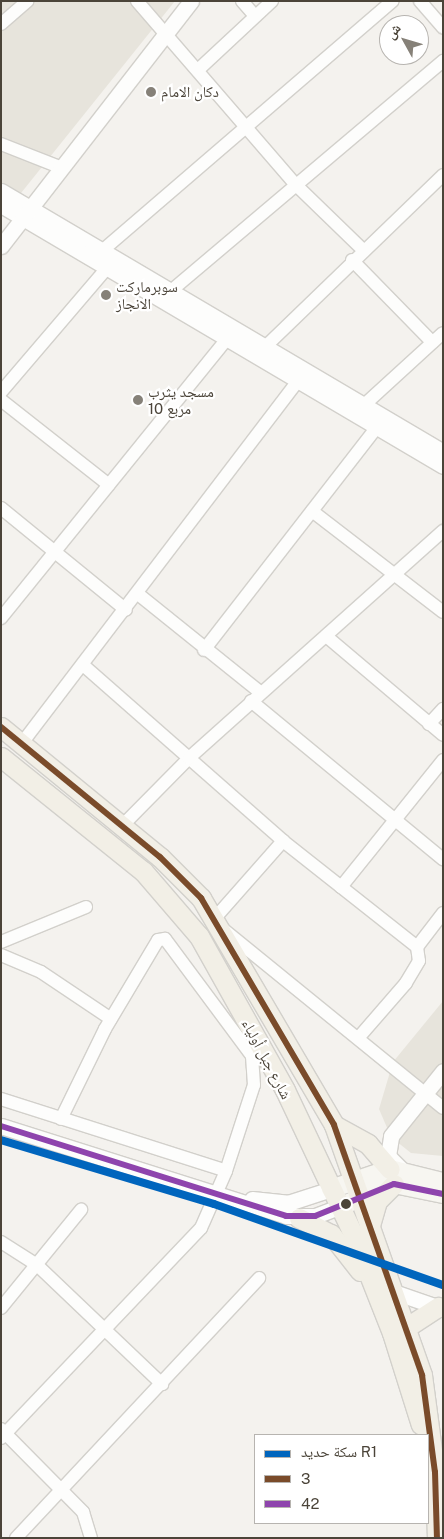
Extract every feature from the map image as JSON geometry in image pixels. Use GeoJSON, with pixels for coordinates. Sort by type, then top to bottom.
{"type":"FeatureCollection","features":[{"type":"Feature","properties":{"kind":"main road","name":"شارع جبل أولياء"},"geometry":{"type":"LineString","coordinates":[[1,727],[186,881],[217,922],[334,1125],[355,1179],[369,1230],[407,1327],[430,1415],[436,1538]]}},
{"type":"Feature","properties":{"kind":"main road","name":"شارع جبل أولياء"},"geometry":{"type":"LineString","coordinates":[[1,757],[143,871],[179,910],[247,1020],[331,1189],[382,1309],[422,1434]]}},
{"type":"Feature","properties":{"kind":"main road"},"geometry":{"type":"LineString","coordinates":[[334,1125],[368,1144],[395,1174],[443,1194]]}},
{"type":"Feature","properties":{"kind":"main road"},"geometry":{"type":"LineString","coordinates":[[331,1189],[355,1179],[395,1174],[443,1182]]}},
{"type":"Feature","properties":{"kind":"main road"},"geometry":{"type":"LineString","coordinates":[[339,1207],[361,1197],[395,1174]]}},
{"type":"Feature","properties":{"kind":"main road"},"geometry":{"type":"LineString","coordinates":[[369,1230],[377,1201],[395,1174]]}},
{"type":"Feature","properties":{"kind":"main road"},"geometry":{"type":"LineString","coordinates":[[299,1218],[331,1234],[382,1309]]}},
{"type":"Feature","properties":{"kind":"main road"},"geometry":{"type":"LineString","coordinates":[[407,1327],[440,1308]]}},
{"type":"Feature","properties":{"kind":"main road"},"geometry":{"type":"LineString","coordinates":[[424,1524],[424,1538]]}},
{"type":"Feature","properties":{"kind":"street"},"geometry":{"type":"LineString","coordinates":[[1,24],[27,1]]}},
{"type":"Feature","properties":{"kind":"street"},"geometry":{"type":"LineString","coordinates":[[137,1],[199,69],[296,185],[362,249]]}},
{"type":"Feature","properties":{"kind":"street"},"geometry":{"type":"LineString","coordinates":[[1,246],[191,1]]}},
{"type":"Feature","properties":{"kind":"street"},"geometry":{"type":"LineString","coordinates":[[242,1],[256,16]]}},
{"type":"Feature","properties":{"kind":"street"},"geometry":{"type":"LineString","coordinates":[[199,69],[272,1]]}},
{"type":"Feature","properties":{"kind":"street"},"geometry":{"type":"LineString","coordinates":[[102,250],[393,1]]}},
{"type":"Feature","properties":{"kind":"street"},"geometry":{"type":"LineString","coordinates":[[420,1],[441,21]]}},
{"type":"Feature","properties":{"kind":"street"},"geometry":{"type":"LineString","coordinates":[[172,290],[443,62]]}},
{"type":"Feature","properties":{"kind":"street"},"geometry":{"type":"LineString","coordinates":[[1,144],[62,168]]}},
{"type":"Feature","properties":{"kind":"street"},"geometry":{"type":"LineString","coordinates":[[264,348],[362,249],[442,179]]}},
{"type":"Feature","properties":{"kind":"street"},"geometry":{"type":"LineString","coordinates":[[1,191],[27,213],[107,268],[443,466]]}},
{"type":"Feature","properties":{"kind":"street"},"geometry":{"type":"LineString","coordinates":[[1,205],[27,213],[102,250],[172,290],[264,348],[363,406],[441,448]]}},
{"type":"Feature","properties":{"kind":"street"},"geometry":{"type":"LineString","coordinates":[[352,260],[432,342]]}},
{"type":"Feature","properties":{"kind":"street"},"geometry":{"type":"LineString","coordinates":[[1,392],[107,268]]}},
{"type":"Feature","properties":{"kind":"street"},"geometry":{"type":"LineString","coordinates":[[363,406],[443,333]]}},
{"type":"Feature","properties":{"kind":"street"},"geometry":{"type":"LineString","coordinates":[[1,618],[227,339]]}},
{"type":"Feature","properties":{"kind":"street"},"geometry":{"type":"LineString","coordinates":[[22,743],[126,610],[298,381]]}},
{"type":"Feature","properties":{"kind":"street"},"geometry":{"type":"LineString","coordinates":[[1,400],[109,485]]}},
{"type":"Feature","properties":{"kind":"street"},"geometry":{"type":"LineString","coordinates":[[204,650],[376,428]]}},
{"type":"Feature","properties":{"kind":"street"},"geometry":{"type":"LineString","coordinates":[[1,508],[126,610]]}},
{"type":"Feature","properties":{"kind":"street"},"geometry":{"type":"LineString","coordinates":[[312,511],[397,572],[443,612]]}},
{"type":"Feature","properties":{"kind":"street"},"geometry":{"type":"LineString","coordinates":[[122,826],[189,758],[443,531]]}},
{"type":"Feature","properties":{"kind":"street"},"geometry":{"type":"LineString","coordinates":[[138,594],[393,818],[443,859]]}},
{"type":"Feature","properties":{"kind":"street"},"geometry":{"type":"LineString","coordinates":[[326,636],[443,735]]}},
{"type":"Feature","properties":{"kind":"street"},"geometry":{"type":"LineString","coordinates":[[83,665],[283,841],[417,947],[419,961],[406,984],[360,1036]]}},
{"type":"Feature","properties":{"kind":"street"},"geometry":{"type":"LineString","coordinates":[[429,724],[443,708]]}},
{"type":"Feature","properties":{"kind":"street"},"geometry":{"type":"LineString","coordinates":[[341,887],[393,818],[443,760]]}},
{"type":"Feature","properties":{"kind":"street"},"geometry":{"type":"LineString","coordinates":[[283,841],[217,922],[360,1036],[443,1108]]}},
{"type":"Feature","properties":{"kind":"street"},"geometry":{"type":"LineString","coordinates":[[1,942],[86,907]]}},
{"type":"Feature","properties":{"kind":"street"},"geometry":{"type":"LineString","coordinates":[[417,947],[443,913]]}},
{"type":"Feature","properties":{"kind":"street"},"geometry":{"type":"LineString","coordinates":[[61,1119],[111,1019],[158,940],[165,939],[252,1056],[254,1086],[226,1171],[221,1195],[202,1228],[107,1331],[3,1433],[88,1518],[91,1538]]}},
{"type":"Feature","properties":{"kind":"street"},"geometry":{"type":"LineString","coordinates":[[1,955],[42,972],[111,1019]]}},
{"type":"Feature","properties":{"kind":"street"},"geometry":{"type":"LineString","coordinates":[[395,1174],[388,1156],[388,1146],[424,1092],[443,1071]]}},
{"type":"Feature","properties":{"kind":"street"},"geometry":{"type":"LineString","coordinates":[[1,1099],[226,1171]]}},
{"type":"Feature","properties":{"kind":"street"},"geometry":{"type":"LineString","coordinates":[[1,1126],[299,1218],[339,1207]]}},
{"type":"Feature","properties":{"kind":"street"},"geometry":{"type":"LineString","coordinates":[[221,1195],[288,1203],[331,1189]]}},
{"type":"Feature","properties":{"kind":"street"},"geometry":{"type":"LineString","coordinates":[[1,1308],[81,1210]]}},
{"type":"Feature","properties":{"kind":"street"},"geometry":{"type":"LineString","coordinates":[[1,1242],[37,1265],[162,1384]]}},
{"type":"Feature","properties":{"kind":"street"},"geometry":{"type":"LineString","coordinates":[[16,1538],[62,1491],[259,1278]]}},
{"type":"Feature","properties":{"kind":"street"},"geometry":{"type":"LineString","coordinates":[[394,1292],[440,1308]]}},
{"type":"Feature","properties":{"kind":"shaded area"},"geometry":{"type":"Polygon","coordinates":[[[1,1],[175,1],[1,218],[1,1]]]}},
{"type":"Feature","properties":{"kind":"shaded area"},"geometry":{"type":"Polygon","coordinates":[[[443,1001],[443,1156],[411,1153],[391,1137],[379,1109],[393,1062],[443,1001]]]}},
{"type":"Feature","properties":{"kind":"rail line","name":"R1"},"geometry":{"type":"LineString","coordinates":[[1,1140],[214,1204],[443,1285]]}},
{"type":"Feature","properties":{"kind":"transit line","name":"3"},"geometry":{"type":"LineString","coordinates":[[1,727],[160,857],[201,898],[334,1125],[422,1375],[435,1472],[437,1538]]}},
{"type":"Feature","properties":{"kind":"transit line","name":"42"},"geometry":{"type":"LineString","coordinates":[[1,1126],[286,1216],[315,1216],[394,1184],[443,1194]]}},
{"type":"Feature","properties":{"kind":"place","name":"دكان الامام"},"geometry":{"type":"Point","coordinates":[151,92]}},
{"type":"Feature","properties":{"kind":"place","name":"سوبرماركت الانجاز"},"geometry":{"type":"Point","coordinates":[106,295]}},
{"type":"Feature","properties":{"kind":"place","name":"مسجد يثرب مربع 10"},"geometry":{"type":"Point","coordinates":[138,400]}}]}
